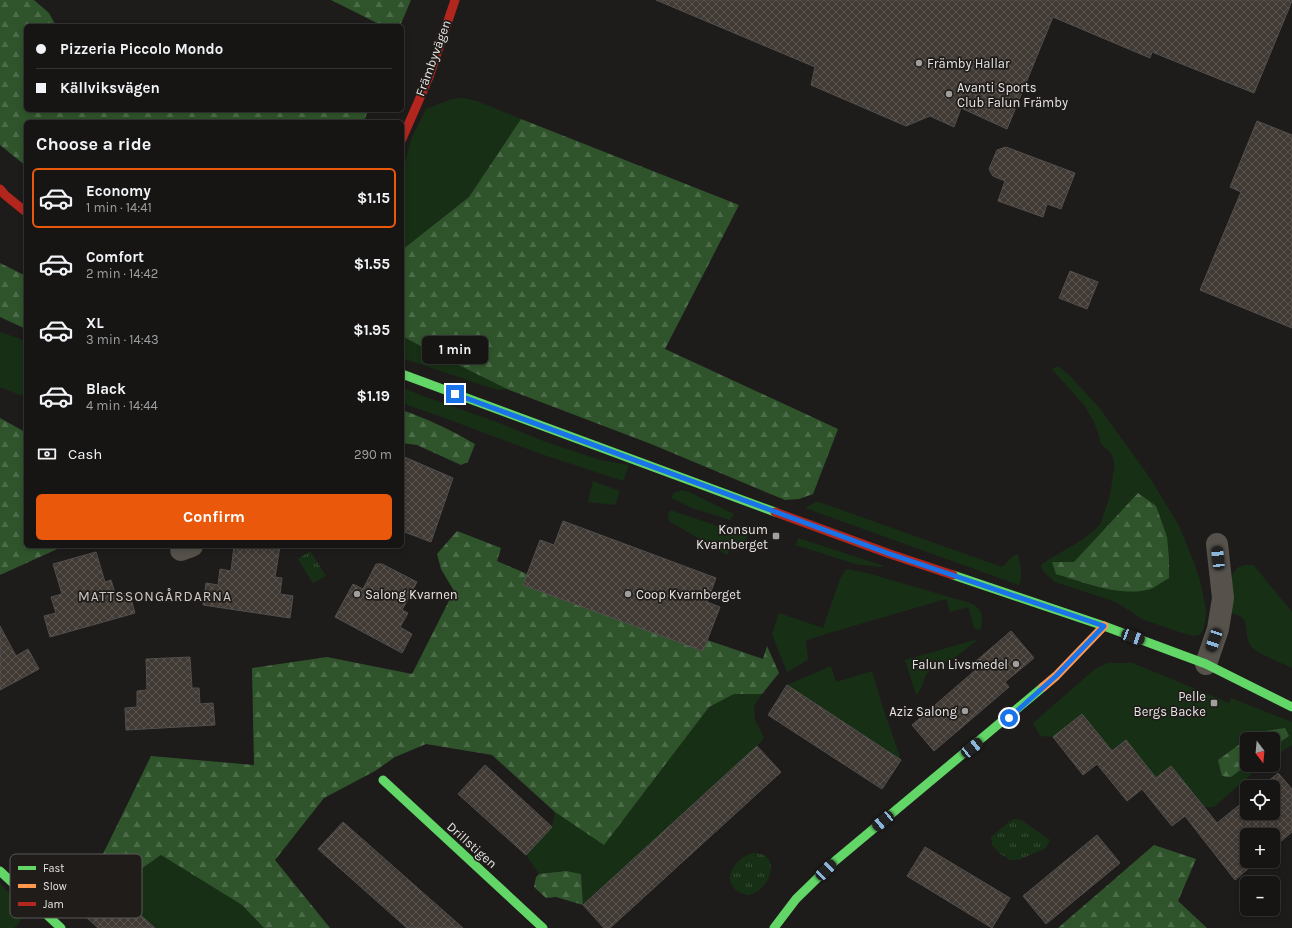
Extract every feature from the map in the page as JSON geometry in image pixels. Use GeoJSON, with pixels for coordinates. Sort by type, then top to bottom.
{"type":"FeatureCollection","features":[{"type":"Feature","properties":{"kind":"street","name":"Främbyvägen"},"geometry":{"type":"LineString","coordinates":[[404,134],[429,77],[455,0]]}},
{"type":"Feature","properties":{"kind":"street"},"geometry":{"type":"LineString","coordinates":[[0,189],[24,210]]}},
{"type":"Feature","properties":{"kind":"street"},"geometry":{"type":"LineString","coordinates":[[404,375],[890,554],[1104,626],[1206,664],[1292,707]]}},
{"type":"Feature","properties":{"kind":"street"},"geometry":{"type":"LineString","coordinates":[[1206,664],[1218,629],[1222,598],[1217,544]]}},
{"type":"Feature","properties":{"kind":"street"},"geometry":{"type":"LineString","coordinates":[[774,928],[796,899],[835,861],[1026,703],[1056,676],[1104,626]]}},
{"type":"Feature","properties":{"kind":"street","name":"Drillstigen"},"geometry":{"type":"LineString","coordinates":[[383,780],[543,928]]}},
{"type":"Feature","properties":{"kind":"street"},"geometry":{"type":"LineString","coordinates":[[0,871],[10,880]]}},
{"type":"Feature","properties":{"kind":"street"},"geometry":{"type":"LineString","coordinates":[[50,918],[61,928]]}},
{"type":"Feature","properties":{"kind":"green space"},"geometry":{"type":"Polygon","coordinates":[[[0,0],[34,0],[49,13],[55,24],[24,24],[24,112],[367,112],[365,120],[24,120],[24,164],[0,145],[0,0]]]}},
{"type":"Feature","properties":{"kind":"green space"},"geometry":{"type":"Polygon","coordinates":[[[331,0],[411,0],[401,24],[379,24],[331,0]]]}},
{"type":"Feature","properties":{"kind":"green space"},"geometry":{"type":"Polygon","coordinates":[[[464,98],[477,101],[521,119],[469,197],[404,248],[404,165],[412,137],[426,109],[452,99],[464,98]]]}},
{"type":"Feature","properties":{"kind":"green space"},"geometry":{"type":"Polygon","coordinates":[[[521,119],[739,205],[665,349],[838,429],[813,494],[799,499],[785,500],[651,444],[507,389],[404,337],[404,248],[469,197],[521,119]]]}},
{"type":"Feature","properties":{"kind":"green space"},"geometry":{"type":"Polygon","coordinates":[[[0,263],[24,275],[24,328],[0,317],[0,263]]]}},
{"type":"Feature","properties":{"kind":"green space"},"geometry":{"type":"Polygon","coordinates":[[[0,332],[24,340],[24,391],[22,396],[0,387],[0,332]]]}},
{"type":"Feature","properties":{"kind":"green space"},"geometry":{"type":"Polygon","coordinates":[[[404,337],[507,389],[497,390],[404,359],[404,337]]]}},
{"type":"Feature","properties":{"kind":"green space"},"geometry":{"type":"Polygon","coordinates":[[[1058,366],[1071,377],[1101,410],[1150,478],[1179,526],[1200,581],[1206,610],[1205,623],[1202,632],[1199,635],[1194,636],[1182,633],[1142,619],[1116,602],[1055,582],[1043,571],[1041,566],[1043,563],[1082,540],[1100,525],[1110,496],[1114,469],[1114,461],[1111,453],[1101,444],[1093,420],[1084,405],[1052,369],[1058,366]]]}},
{"type":"Feature","properties":{"kind":"green space"},"geometry":{"type":"Polygon","coordinates":[[[404,388],[546,442],[600,460],[629,465],[623,481],[541,454],[404,404],[404,388]]]}},
{"type":"Feature","properties":{"kind":"green space"},"geometry":{"type":"Polygon","coordinates":[[[404,411],[439,425],[475,444],[468,462],[461,465],[417,445],[404,443],[404,411]]]}},
{"type":"Feature","properties":{"kind":"green space"},"geometry":{"type":"Polygon","coordinates":[[[0,418],[24,431],[24,548],[60,548],[0,575],[0,418]]]}},
{"type":"Feature","properties":{"kind":"green space"},"geometry":{"type":"Polygon","coordinates":[[[593,481],[620,491],[615,505],[588,502],[593,481]]]}},
{"type":"Feature","properties":{"kind":"green space"},"geometry":{"type":"Polygon","coordinates":[[[682,490],[734,514],[730,520],[692,508],[671,498],[674,493],[682,490]]]}},
{"type":"Feature","properties":{"kind":"green space"},"geometry":{"type":"Polygon","coordinates":[[[1138,493],[1156,506],[1167,537],[1169,578],[1153,588],[1129,592],[1091,585],[1056,574],[1052,562],[1074,562],[1138,493]]]}},
{"type":"Feature","properties":{"kind":"green space"},"geometry":{"type":"Polygon","coordinates":[[[816,502],[1002,567],[1013,556],[1018,554],[1021,570],[1019,585],[805,508],[816,502]]]}},
{"type":"Feature","properties":{"kind":"green space"},"geometry":{"type":"Polygon","coordinates":[[[670,510],[747,536],[745,545],[733,540],[727,555],[669,521],[668,515],[670,510]]]}},
{"type":"Feature","properties":{"kind":"green space"},"geometry":{"type":"Polygon","coordinates":[[[457,531],[501,548],[497,561],[527,574],[524,585],[703,651],[707,640],[763,659],[767,646],[779,673],[762,694],[734,694],[709,707],[604,845],[555,812],[492,755],[426,744],[395,757],[375,771],[324,798],[275,860],[330,928],[264,928],[242,905],[161,855],[142,868],[142,854],[103,854],[151,756],[254,765],[252,668],[327,657],[412,674],[454,591],[441,569],[437,554],[457,531]]]}},
{"type":"Feature","properties":{"kind":"green space"},"geometry":{"type":"Polygon","coordinates":[[[798,538],[884,566],[880,567],[855,564],[796,545],[798,538]]]}},
{"type":"Feature","properties":{"kind":"green space"},"geometry":{"type":"Polygon","coordinates":[[[310,551],[326,576],[313,583],[298,559],[310,551]]]}},
{"type":"Feature","properties":{"kind":"green space"},"geometry":{"type":"Polygon","coordinates":[[[1253,565],[1255,567],[1292,612],[1292,668],[1254,649],[1248,641],[1246,626],[1243,618],[1231,613],[1230,584],[1232,577],[1234,572],[1239,567],[1253,565]]]}},
{"type":"Feature","properties":{"kind":"green space"},"geometry":{"type":"Polygon","coordinates":[[[846,569],[867,573],[970,603],[980,610],[982,616],[981,629],[977,630],[974,627],[968,607],[950,612],[946,599],[806,641],[808,660],[787,672],[772,634],[779,613],[823,628],[840,579],[846,569]]]}},
{"type":"Feature","properties":{"kind":"green space"},"geometry":{"type":"Polygon","coordinates":[[[978,639],[955,658],[929,671],[919,693],[916,695],[905,660],[978,639]]]}},
{"type":"Feature","properties":{"kind":"green space"},"geometry":{"type":"Polygon","coordinates":[[[1107,663],[1133,663],[1229,703],[1231,698],[1292,722],[1292,745],[1280,753],[1280,732],[1240,732],[1240,772],[1254,772],[1245,780],[1240,780],[1240,784],[1214,807],[1197,807],[1171,766],[1156,778],[1126,741],[1112,751],[1053,737],[1040,736],[1033,723],[1095,669],[1107,663]]]}},
{"type":"Feature","properties":{"kind":"green space"},"geometry":{"type":"Polygon","coordinates":[[[831,666],[836,682],[872,671],[901,760],[787,685],[831,666]]]}},
{"type":"Feature","properties":{"kind":"green space"},"geometry":{"type":"Polygon","coordinates":[[[734,694],[762,694],[754,706],[755,720],[764,738],[757,746],[583,905],[581,874],[566,871],[539,874],[526,855],[552,827],[555,812],[604,844],[709,707],[734,694]]]}},
{"type":"Feature","properties":{"kind":"green space"},"geometry":{"type":"Polygon","coordinates":[[[1285,728],[1289,736],[1280,742],[1280,732],[1263,732],[1285,728]]]}},
{"type":"Feature","properties":{"kind":"green space"},"geometry":{"type":"Polygon","coordinates":[[[1240,744],[1240,770],[1231,777],[1222,776],[1218,760],[1240,744]]]}},
{"type":"Feature","properties":{"kind":"green space"},"geometry":{"type":"Polygon","coordinates":[[[1015,819],[1021,820],[1050,840],[1046,848],[1018,860],[1010,860],[998,852],[992,844],[991,837],[1015,819]]]}},
{"type":"Feature","properties":{"kind":"green space"},"geometry":{"type":"Polygon","coordinates":[[[1154,845],[1196,859],[1178,901],[1207,928],[1058,928],[1154,845]]]}},
{"type":"Feature","properties":{"kind":"green space"},"geometry":{"type":"Polygon","coordinates":[[[753,853],[762,855],[768,859],[771,865],[768,880],[763,887],[748,895],[740,893],[735,889],[731,883],[730,877],[734,866],[743,858],[753,853]]]}},
{"type":"Feature","properties":{"kind":"green space"},"geometry":{"type":"Polygon","coordinates":[[[161,855],[242,905],[264,928],[155,928],[142,916],[142,868],[161,855]]]}},
{"type":"Feature","properties":{"kind":"green space"},"geometry":{"type":"Polygon","coordinates":[[[566,871],[581,874],[583,905],[556,897],[546,898],[534,887],[536,877],[539,874],[566,871]]]}},
{"type":"Feature","properties":{"kind":"green space"},"geometry":{"type":"Polygon","coordinates":[[[0,883],[10,894],[10,918],[21,918],[19,923],[14,928],[0,928],[0,883]]]}},
{"type":"Feature","properties":{"kind":"building","name":"Främby Hallar"},"geometry":{"type":"Polygon","coordinates":[[[656,0],[1292,1],[1254,93],[1152,52],[1150,58],[1053,17],[1007,129],[961,108],[954,127],[930,116],[906,126],[811,85],[815,67],[656,0]]]}},
{"type":"Feature","properties":{"kind":"building"},"geometry":{"type":"Polygon","coordinates":[[[1257,121],[1292,135],[1292,328],[1200,290],[1241,192],[1230,187],[1257,121]]]}},
{"type":"Feature","properties":{"kind":"building"},"geometry":{"type":"Polygon","coordinates":[[[1006,147],[1075,173],[1061,209],[1047,204],[1043,217],[998,201],[1005,181],[993,176],[989,169],[997,150],[1006,147]]]}},
{"type":"Feature","properties":{"kind":"building"},"geometry":{"type":"Polygon","coordinates":[[[1070,271],[1098,282],[1087,309],[1059,298],[1070,271]]]}},
{"type":"Feature","properties":{"kind":"building"},"geometry":{"type":"Polygon","coordinates":[[[404,457],[453,478],[431,542],[404,532],[404,457]]]}},
{"type":"Feature","properties":{"kind":"building","name":"Coop Kvarnberget"},"geometry":{"type":"Polygon","coordinates":[[[563,521],[716,578],[707,602],[720,607],[703,651],[523,585],[540,540],[554,545],[563,521]]]}},
{"type":"Feature","properties":{"kind":"building"},"geometry":{"type":"Polygon","coordinates":[[[234,548],[280,548],[275,577],[282,578],[280,594],[293,596],[290,618],[203,605],[206,583],[218,585],[220,569],[231,571],[234,548]]]}},
{"type":"Feature","properties":{"kind":"building"},"geometry":{"type":"Polygon","coordinates":[[[96,552],[105,582],[111,580],[116,596],[129,592],[135,613],[50,637],[44,616],[56,613],[51,597],[62,594],[53,564],[96,552]]]}},
{"type":"Feature","properties":{"kind":"building"},"geometry":{"type":"Polygon","coordinates":[[[376,564],[382,564],[417,582],[402,610],[408,613],[400,627],[412,634],[402,653],[335,617],[353,584],[363,589],[376,564]]]}},
{"type":"Feature","properties":{"kind":"building"},"geometry":{"type":"Polygon","coordinates":[[[0,626],[16,656],[28,649],[39,669],[0,690],[0,626]]]}},
{"type":"Feature","properties":{"kind":"building"},"geometry":{"type":"Polygon","coordinates":[[[1011,631],[1034,658],[1005,682],[1009,687],[934,751],[912,725],[979,667],[975,662],[1011,631]]]}},
{"type":"Feature","properties":{"kind":"building"},"geometry":{"type":"Polygon","coordinates":[[[190,657],[192,688],[199,688],[200,704],[213,703],[215,725],[126,730],[125,708],[137,707],[137,691],[147,690],[146,659],[190,657]]]}},
{"type":"Feature","properties":{"kind":"building"},"geometry":{"type":"Polygon","coordinates":[[[787,685],[901,760],[882,789],[768,715],[787,685]]]}},
{"type":"Feature","properties":{"kind":"building"},"geometry":{"type":"Polygon","coordinates":[[[1082,714],[1112,751],[1126,740],[1156,778],[1171,766],[1217,823],[1240,805],[1240,820],[1280,820],[1280,780],[1270,780],[1278,773],[1292,789],[1292,832],[1280,842],[1280,828],[1240,828],[1240,868],[1249,868],[1235,880],[1185,816],[1172,826],[1142,789],[1127,801],[1097,764],[1083,775],[1053,737],[1082,714]]]}},
{"type":"Feature","properties":{"kind":"building"},"geometry":{"type":"Polygon","coordinates":[[[757,746],[781,772],[610,928],[604,928],[583,905],[757,746]]]}},
{"type":"Feature","properties":{"kind":"building"},"geometry":{"type":"Polygon","coordinates":[[[485,765],[552,827],[526,855],[458,794],[485,765]]]}},
{"type":"Feature","properties":{"kind":"building"},"geometry":{"type":"Polygon","coordinates":[[[343,822],[463,928],[407,928],[318,849],[343,822]]]}},
{"type":"Feature","properties":{"kind":"building"},"geometry":{"type":"Polygon","coordinates":[[[1097,835],[1120,863],[1046,924],[1023,896],[1097,835]]]}},
{"type":"Feature","properties":{"kind":"building"},"geometry":{"type":"Polygon","coordinates":[[[925,847],[1010,898],[992,928],[907,876],[925,847]]]}},
{"type":"Feature","properties":{"kind":"building"},"geometry":{"type":"Polygon","coordinates":[[[142,916],[155,928],[98,928],[87,918],[142,918],[142,916]]]}},
{"type":"Feature","properties":{"kind":"traffic: fast"},"geometry":{"type":"LineString","coordinates":[[404,375],[775,512]]}},
{"type":"Feature","properties":{"kind":"traffic: fast"},"geometry":{"type":"LineString","coordinates":[[953,575],[1104,626],[1206,664],[1292,707]]}},
{"type":"Feature","properties":{"kind":"traffic: fast"},"geometry":{"type":"LineString","coordinates":[[774,928],[796,899],[835,861],[1043,687]]}},
{"type":"Feature","properties":{"kind":"traffic: fast"},"geometry":{"type":"LineString","coordinates":[[383,780],[543,928]]}},
{"type":"Feature","properties":{"kind":"traffic: fast"},"geometry":{"type":"LineString","coordinates":[[0,871],[10,880]]}},
{"type":"Feature","properties":{"kind":"traffic: fast"},"geometry":{"type":"LineString","coordinates":[[50,918],[61,928]]}},
{"type":"Feature","properties":{"kind":"traffic: slow"},"geometry":{"type":"LineString","coordinates":[[1043,687],[1056,676],[1104,626]]}},
{"type":"Feature","properties":{"kind":"traffic: jam"},"geometry":{"type":"LineString","coordinates":[[404,134],[429,77],[455,0]]}},
{"type":"Feature","properties":{"kind":"traffic: jam"},"geometry":{"type":"LineString","coordinates":[[0,189],[24,210]]}},
{"type":"Feature","properties":{"kind":"traffic: jam"},"geometry":{"type":"LineString","coordinates":[[775,512],[890,554],[953,575]]}},
{"type":"Feature","properties":{"kind":"place","name":"Främby Hallar"},"geometry":{"type":"Point","coordinates":[919,63]}},
{"type":"Feature","properties":{"kind":"place","name":"Avanti Sports Club Falun Främby"},"geometry":{"type":"Point","coordinates":[949,94]}},
{"type":"Feature","properties":{"kind":"place","name":"Konsum Kvarnberget"},"geometry":{"type":"Point","coordinates":[776,536]}},
{"type":"Feature","properties":{"kind":"place","name":"Salong Kvarnen"},"geometry":{"type":"Point","coordinates":[357,594]}},
{"type":"Feature","properties":{"kind":"place","name":"Coop Kvarnberget"},"geometry":{"type":"Point","coordinates":[628,594]}},
{"type":"Feature","properties":{"kind":"place","name":"Falun Livsmedel"},"geometry":{"type":"Point","coordinates":[1016,664]}},
{"type":"Feature","properties":{"kind":"place","name":"Pelle Bergs Backe"},"geometry":{"type":"Point","coordinates":[1214,703]}},
{"type":"Feature","properties":{"kind":"place","name":"Aziz Salong"},"geometry":{"type":"Point","coordinates":[965,711]}},
{"type":"Feature","properties":{"kind":"district","name":"MATTSSONGÅRDARNA"},"geometry":{"type":"Point","coordinates":[155,596]}},
{"type":"Feature","properties":{"kind":"route"},"geometry":{"type":"LineString","coordinates":[[455,394],[890,554],[1104,626],[1056,676],[1009,718]]}}]}
